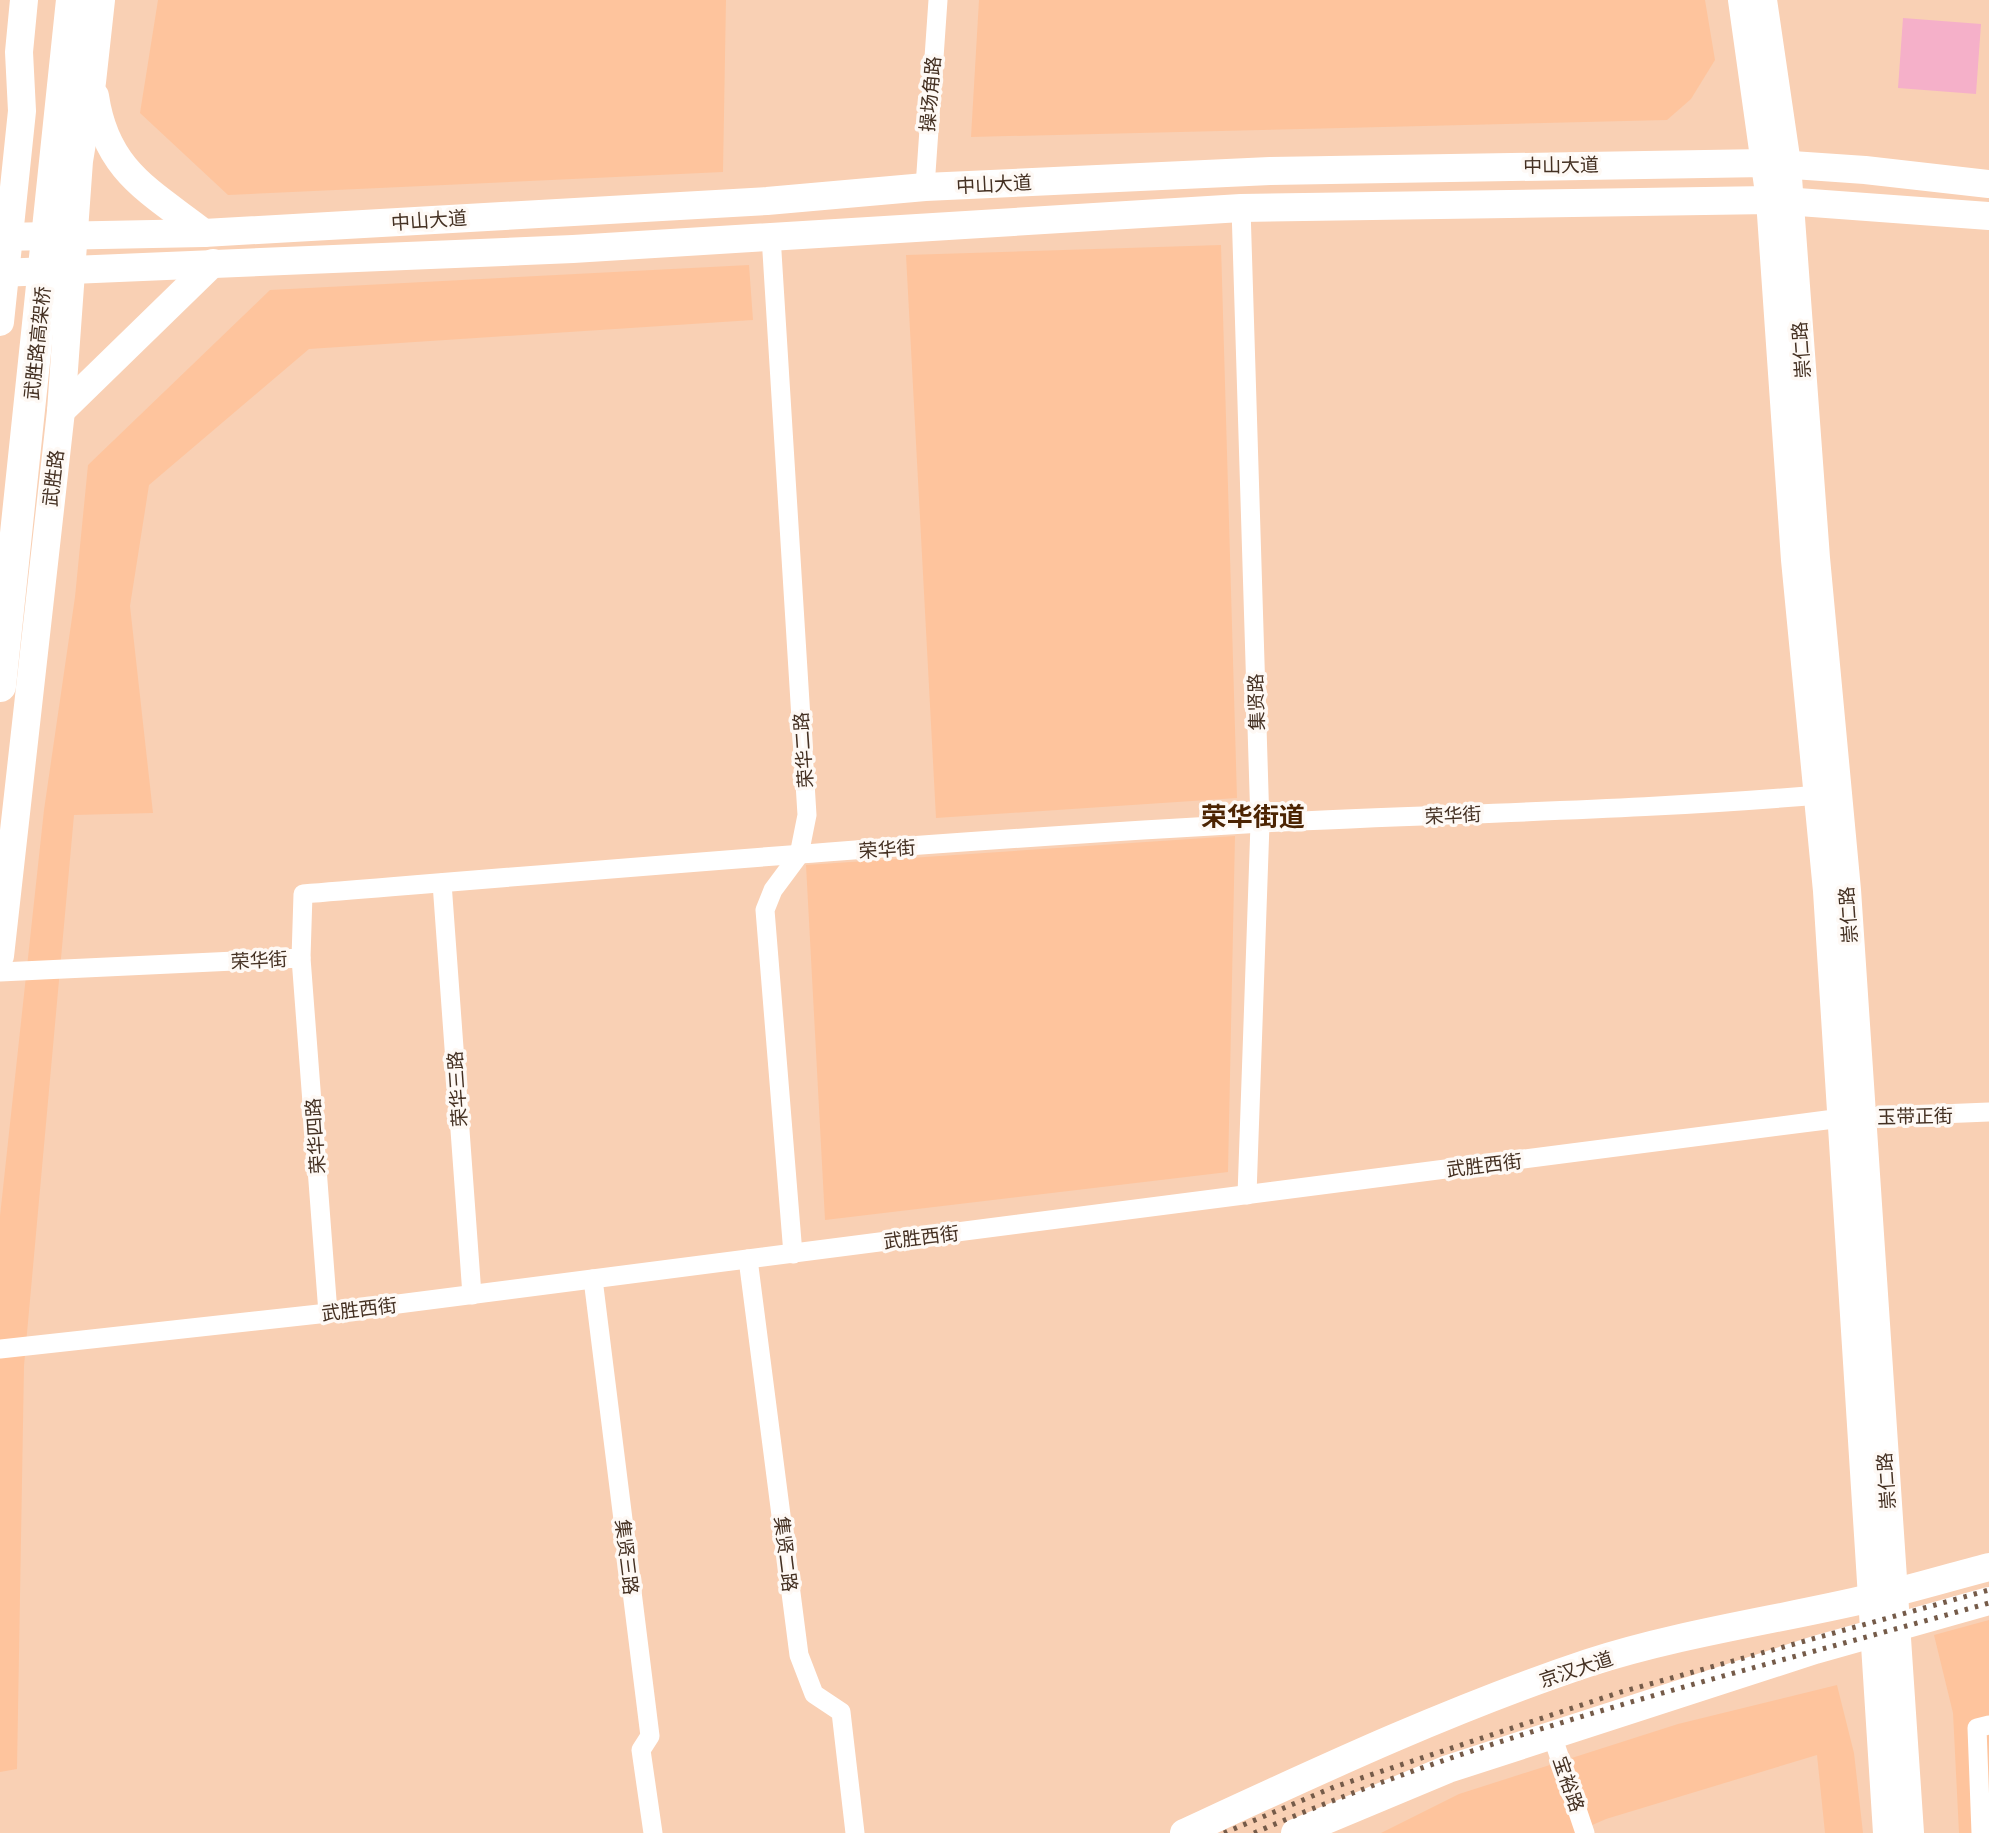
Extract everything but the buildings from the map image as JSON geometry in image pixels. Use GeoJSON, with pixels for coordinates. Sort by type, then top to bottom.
{"type":"FeatureCollection","features":[{"type":"Feature","properties":{"kind":"main road"},"geometry":{"type":"LineString","coordinates":[[0,322],[4,237],[22,111],[19,52],[24,0]]}},
{"type":"Feature","properties":{"kind":"main road","name":"武胜路高架桥"},"geometry":{"type":"LineString","coordinates":[[0,495],[50,0]]}},
{"type":"Feature","properties":{"kind":"main road","name":"武胜路高架桥"},"geometry":{"type":"LineString","coordinates":[[0,686],[72,0]]}},
{"type":"Feature","properties":{"kind":"main road","name":"武胜路"},"geometry":{"type":"LineString","coordinates":[[0,956],[61,411],[79,161],[92,82],[101,0]]}},
{"type":"Feature","properties":{"kind":"main road","name":"崇仁路"},"geometry":{"type":"LineString","coordinates":[[1742,0],[1776,163]]}},
{"type":"Feature","properties":{"kind":"main road","name":"崇仁路"},"geometry":{"type":"LineString","coordinates":[[1763,0],[1780,200],[1796,560],[1828,794],[1852,1118],[1882,1595],[1910,1833]]}},
{"type":"Feature","properties":{"kind":"main road"},"geometry":{"type":"LineString","coordinates":[[0,112],[19,52]]}},
{"type":"Feature","properties":{"kind":"main road"},"geometry":{"type":"LineString","coordinates":[[92,82],[99,121],[110,148],[126,172],[204,233]]}},
{"type":"Feature","properties":{"kind":"main road","name":"中山大道"},"geometry":{"type":"LineString","coordinates":[[4,237],[204,233],[767,201],[925,187],[1270,171],[1776,163],[1989,184]]}},
{"type":"Feature","properties":{"kind":"main road","name":"中山大道"},"geometry":{"type":"LineString","coordinates":[[3,272],[573,249],[1241,208],[1780,200],[1989,216]]}},
{"type":"Feature","properties":{"kind":"main road"},"geometry":{"type":"LineString","coordinates":[[61,411],[213,263]]}},
{"type":"Feature","properties":{"kind":"main road","name":"京汉大道"},"geometry":{"type":"LineString","coordinates":[[1184,1833],[1333,1764],[1504,1693],[1590,1663],[1742,1623],[1882,1595],[1989,1567]]}},
{"type":"Feature","properties":{"kind":"main road"},"geometry":{"type":"LineString","coordinates":[[1295,1833],[1448,1769],[1885,1629],[1989,1601]]}},
{"type":"Feature","properties":{"kind":"main road","name":"崇仁路"},"geometry":{"type":"LineString","coordinates":[[1885,1629],[1887,1833]]}},
{"type":"Feature","properties":{"kind":"street","name":"操场角路"},"geometry":{"type":"LineString","coordinates":[[925,187],[938,0]]}},
{"type":"Feature","properties":{"kind":"street","name":"集贤路"},"geometry":{"type":"LineString","coordinates":[[1241,208],[1260,824],[1247,1195]]}},
{"type":"Feature","properties":{"kind":"street","name":"荣华二路"},"geometry":{"type":"LineString","coordinates":[[771,236],[807,815],[799,855],[773,890],[765,910],[793,1254]]}},
{"type":"Feature","properties":{"kind":"street","name":"荣华街"},"geometry":{"type":"LineString","coordinates":[[0,972],[301,958],[303,894],[799,855],[1260,824],[1828,794]]}},
{"type":"Feature","properties":{"kind":"street","name":"荣华三路"},"geometry":{"type":"LineString","coordinates":[[442,883],[472,1294]]}},
{"type":"Feature","properties":{"kind":"street","name":"荣华四路"},"geometry":{"type":"LineString","coordinates":[[301,958],[328,1314]]}},
{"type":"Feature","properties":{"kind":"street","name":"玉带正街"},"geometry":{"type":"LineString","coordinates":[[1852,1118],[1938,1117],[1989,1112]]}},
{"type":"Feature","properties":{"kind":"street","name":"武胜西街"},"geometry":{"type":"LineString","coordinates":[[0,1349],[328,1314],[1852,1118]]}},
{"type":"Feature","properties":{"kind":"street","name":"集贤二路"},"geometry":{"type":"LineString","coordinates":[[748,1259],[799,1655],[814,1694],[841,1712],[855,1833]]}},
{"type":"Feature","properties":{"kind":"street","name":"集贤三路"},"geometry":{"type":"LineString","coordinates":[[593,1279],[650,1736],[641,1750],[653,1833]]}},
{"type":"Feature","properties":{"kind":"street"},"geometry":{"type":"LineString","coordinates":[[1981,1833],[1977,1728],[1989,1725]]}},
{"type":"Feature","properties":{"kind":"street","name":"宝裕路"},"geometry":{"type":"LineString","coordinates":[[1552,1735],[1585,1833]]}},
{"type":"Feature","properties":{"kind":"shaded area"},"geometry":{"type":"Polygon","coordinates":[[[158,0],[726,0],[723,172],[228,195],[140,113],[158,0]]]}},
{"type":"Feature","properties":{"kind":"shaded area"},"geometry":{"type":"Polygon","coordinates":[[[979,0],[1705,0],[1715,60],[1691,99],[1667,120],[971,137],[979,0]]]}},
{"type":"Feature","properties":{"kind":"shaded area"},"geometry":{"type":"Polygon","coordinates":[[[1903,18],[1981,24],[1976,94],[1898,88],[1903,18]]]}},
{"type":"Feature","properties":{"kind":"shaded area"},"geometry":{"type":"Polygon","coordinates":[[[1221,245],[1237,798],[936,818],[906,255],[1221,245]]]}},
{"type":"Feature","properties":{"kind":"shaded area"},"geometry":{"type":"Polygon","coordinates":[[[749,265],[753,320],[309,349],[149,485],[130,606],[153,813],[74,815],[24,1366],[17,1769],[0,1772],[0,1216],[44,810],[75,597],[88,465],[270,290],[749,265]]]}},
{"type":"Feature","properties":{"kind":"shaded area"},"geometry":{"type":"Polygon","coordinates":[[[1235,836],[1228,1172],[825,1220],[806,865],[1235,836]]]}},
{"type":"Feature","properties":{"kind":"shaded area"},"geometry":{"type":"Polygon","coordinates":[[[1989,1620],[1989,1833],[1959,1833],[1953,1713],[1934,1635],[1989,1620]]]}},
{"type":"Feature","properties":{"kind":"shaded area"},"geometry":{"type":"Polygon","coordinates":[[[1837,1685],[1854,1753],[1863,1833],[1825,1833],[1817,1755],[1606,1819],[1574,1833],[1381,1833],[1459,1794],[1678,1724],[1837,1685]]]}},
{"type":"Feature","properties":{"kind":"railway"},"geometry":{"type":"LineString","coordinates":[[1224,1833],[1334,1787],[1621,1692],[1989,1590]]}},
{"type":"Feature","properties":{"kind":"railway"},"geometry":{"type":"LineString","coordinates":[[1254,1833],[1343,1797],[1525,1734],[1989,1603]]}},
{"type":"Feature","properties":{"kind":"district","name":"荣华街道"},"geometry":{"type":"Point","coordinates":[1253,817]}}]}
